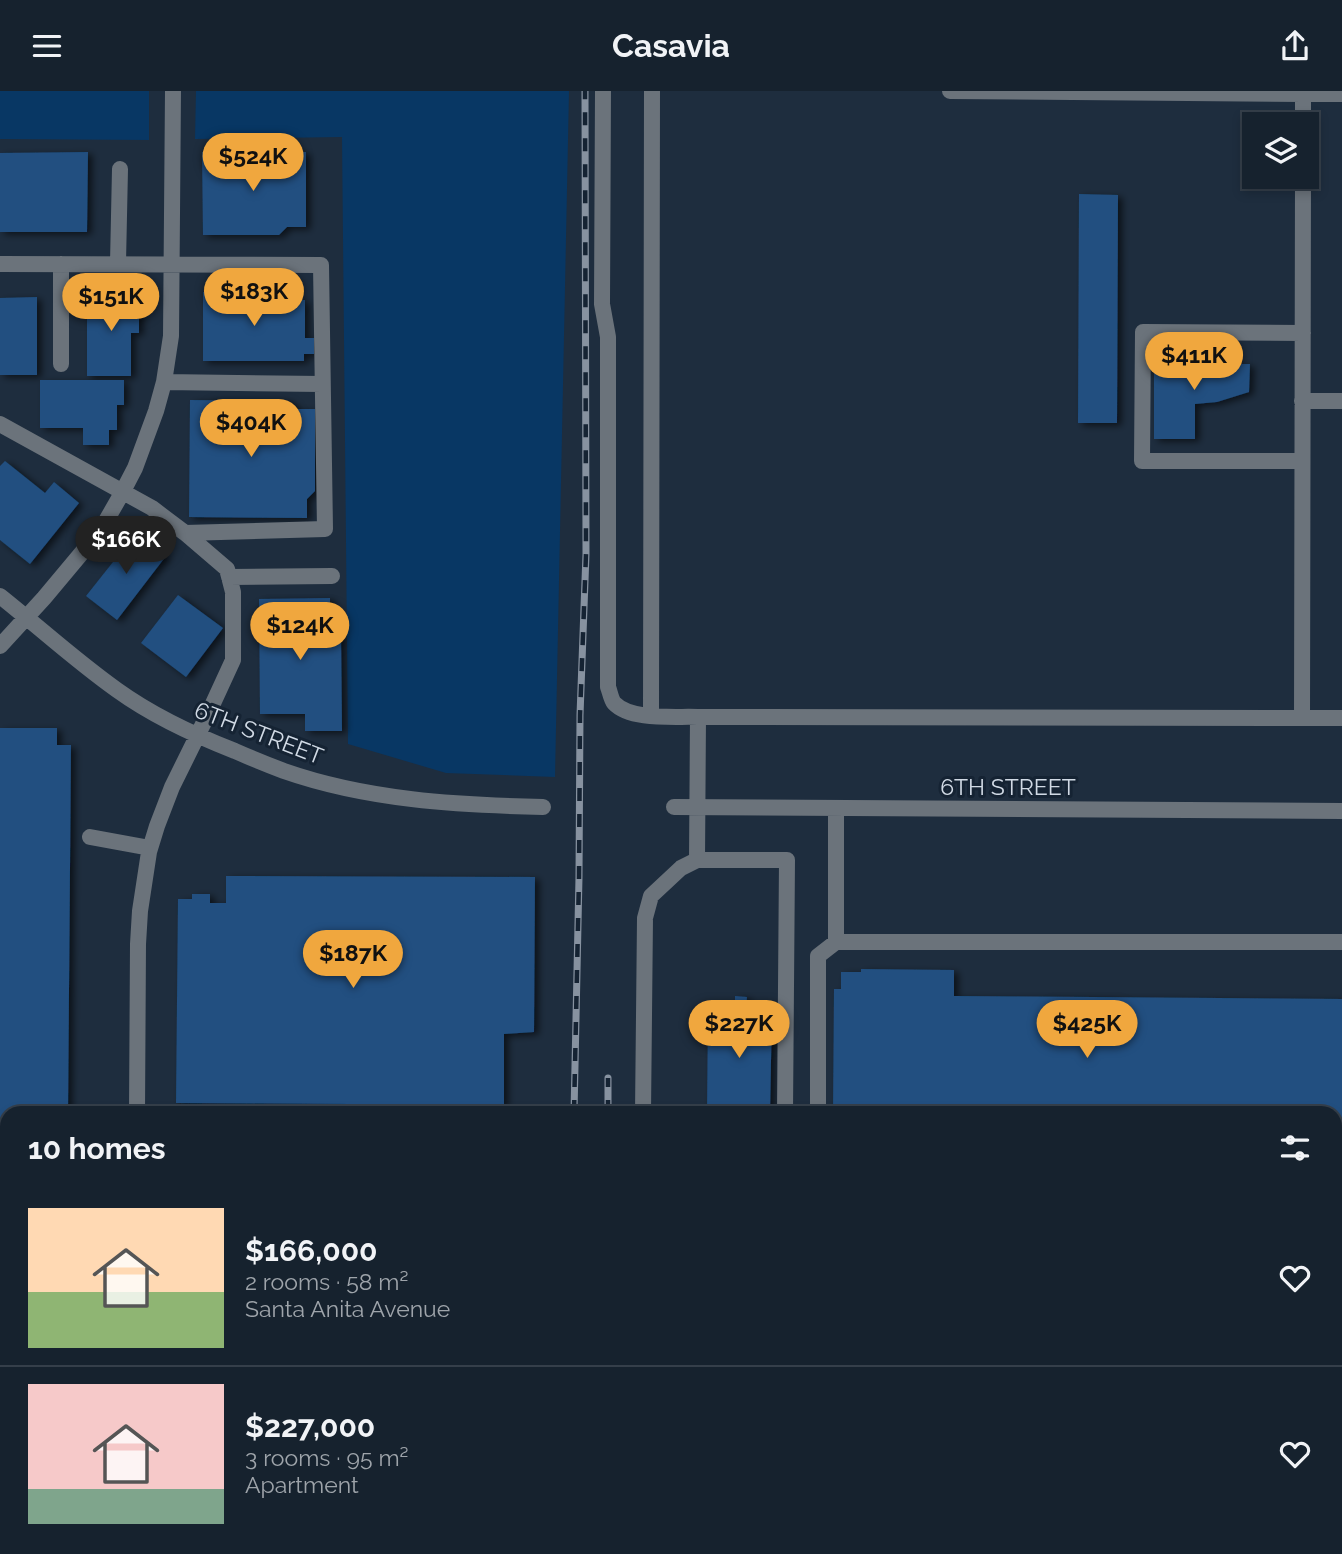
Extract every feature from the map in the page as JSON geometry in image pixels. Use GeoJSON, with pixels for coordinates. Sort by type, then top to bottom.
{"type":"FeatureCollection","features":[{"type":"Feature","properties":{"kind":"street"},"geometry":{"type":"LineString","coordinates":[[0,646],[90,543],[122,493],[156,411],[164,382],[171,336],[173,91]]}},
{"type":"Feature","properties":{"kind":"street"},"geometry":{"type":"LineString","coordinates":[[603,91],[602,305],[608,337],[608,687],[612,702],[626,712],[651,716],[1342,718]]}},
{"type":"Feature","properties":{"kind":"street"},"geometry":{"type":"LineString","coordinates":[[651,716],[652,91]]}},
{"type":"Feature","properties":{"kind":"street"},"geometry":{"type":"LineString","coordinates":[[950,91],[1342,94]]}},
{"type":"Feature","properties":{"kind":"street"},"geometry":{"type":"LineString","coordinates":[[1303,94],[1303,112]]}},
{"type":"Feature","properties":{"kind":"street"},"geometry":{"type":"LineString","coordinates":[[118,263],[120,169]]}},
{"type":"Feature","properties":{"kind":"street"},"geometry":{"type":"LineString","coordinates":[[1302,718],[1303,189]]}},
{"type":"Feature","properties":{"kind":"street"},"geometry":{"type":"LineString","coordinates":[[0,264],[321,265],[325,529],[186,533]]}},
{"type":"Feature","properties":{"kind":"street"},"geometry":{"type":"LineString","coordinates":[[61,264],[61,364]]}},
{"type":"Feature","properties":{"kind":"street"},"geometry":{"type":"LineString","coordinates":[[1302,461],[1142,461],[1142,448],[1143,332],[1303,333]]}},
{"type":"Feature","properties":{"kind":"street"},"geometry":{"type":"LineString","coordinates":[[164,382],[323,384]]}},
{"type":"Feature","properties":{"kind":"street"},"geometry":{"type":"LineString","coordinates":[[1302,401],[1342,401]]}},
{"type":"Feature","properties":{"kind":"street"},"geometry":{"type":"LineString","coordinates":[[0,424],[152,508],[227,569],[233,592],[233,660],[168,796],[150,848],[138,943],[137,1106]]}},
{"type":"Feature","properties":{"kind":"street"},"geometry":{"type":"LineString","coordinates":[[229,577],[332,576]]}},
{"type":"Feature","properties":{"kind":"street","name":"6TH STREET"},"geometry":{"type":"LineString","coordinates":[[0,596],[117,690],[151,711],[196,736],[285,771],[365,791],[438,802],[542,807]]}},
{"type":"Feature","properties":{"kind":"street"},"geometry":{"type":"LineString","coordinates":[[697,860],[698,717]]}},
{"type":"Feature","properties":{"kind":"street","name":"6TH STREET"},"geometry":{"type":"LineString","coordinates":[[674,807],[1342,811]]}},
{"type":"Feature","properties":{"kind":"street"},"geometry":{"type":"LineString","coordinates":[[836,809],[836,942]]}},
{"type":"Feature","properties":{"kind":"street"},"geometry":{"type":"LineString","coordinates":[[90,837],[150,848]]}},
{"type":"Feature","properties":{"kind":"street"},"geometry":{"type":"LineString","coordinates":[[643,1106],[645,918],[651,897],[681,868],[697,860],[787,860],[785,1106]]}},
{"type":"Feature","properties":{"kind":"street"},"geometry":{"type":"LineString","coordinates":[[818,1106],[818,956],[836,942],[1342,942]]}},
{"type":"Feature","properties":{"kind":"shaded area"},"geometry":{"type":"Polygon","coordinates":[[[0,91],[149,91],[149,140],[0,139],[0,91]]]}},
{"type":"Feature","properties":{"kind":"shaded area"},"geometry":{"type":"Polygon","coordinates":[[[196,91],[569,91],[555,777],[446,773],[348,744],[342,137],[195,139],[196,91]]]}},
{"type":"Feature","properties":{"kind":"building"},"geometry":{"type":"Polygon","coordinates":[[[88,152],[87,232],[0,232],[0,153],[88,152]]]}},
{"type":"Feature","properties":{"kind":"building"},"geometry":{"type":"Polygon","coordinates":[[[202,152],[306,152],[306,227],[287,227],[279,235],[203,235],[202,152]]]}},
{"type":"Feature","properties":{"kind":"building"},"geometry":{"type":"Polygon","coordinates":[[[1079,194],[1118,195],[1117,423],[1078,423],[1079,194]]]}},
{"type":"Feature","properties":{"kind":"building"},"geometry":{"type":"Polygon","coordinates":[[[203,292],[279,292],[287,300],[305,300],[305,338],[314,338],[314,354],[304,354],[304,361],[203,361],[203,292]]]}},
{"type":"Feature","properties":{"kind":"building"},"geometry":{"type":"Polygon","coordinates":[[[87,294],[139,294],[139,333],[131,333],[131,376],[87,376],[87,294]]]}},
{"type":"Feature","properties":{"kind":"building"},"geometry":{"type":"Polygon","coordinates":[[[37,297],[37,375],[0,375],[0,298],[37,297]]]}},
{"type":"Feature","properties":{"kind":"building"},"geometry":{"type":"Polygon","coordinates":[[[1197,344],[1218,344],[1218,364],[1250,364],[1249,392],[1217,402],[1195,404],[1195,439],[1154,439],[1154,369],[1197,369],[1197,344]]]}},
{"type":"Feature","properties":{"kind":"building"},"geometry":{"type":"Polygon","coordinates":[[[40,380],[124,380],[124,405],[117,405],[117,430],[109,430],[109,445],[83,445],[83,428],[40,428],[40,380]]]}},
{"type":"Feature","properties":{"kind":"building"},"geometry":{"type":"Polygon","coordinates":[[[190,400],[288,401],[297,409],[315,409],[315,491],[307,499],[307,518],[189,517],[190,400]]]}},
{"type":"Feature","properties":{"kind":"building"},"geometry":{"type":"Polygon","coordinates":[[[5,461],[45,493],[54,482],[79,503],[30,564],[0,540],[0,466],[5,461]]]}},
{"type":"Feature","properties":{"kind":"building"},"geometry":{"type":"Polygon","coordinates":[[[136,533],[166,556],[117,620],[86,596],[136,533]]]}},
{"type":"Feature","properties":{"kind":"building"},"geometry":{"type":"Polygon","coordinates":[[[178,595],[223,628],[186,677],[141,643],[178,595]]]}},
{"type":"Feature","properties":{"kind":"building"},"geometry":{"type":"Polygon","coordinates":[[[330,598],[330,635],[341,635],[342,731],[305,731],[305,714],[260,714],[259,599],[330,598]]]}},
{"type":"Feature","properties":{"kind":"building"},"geometry":{"type":"Polygon","coordinates":[[[0,728],[57,728],[57,745],[71,745],[68,1106],[0,1106],[0,728]]]}},
{"type":"Feature","properties":{"kind":"building"},"geometry":{"type":"Polygon","coordinates":[[[226,876],[535,877],[534,1032],[504,1034],[504,1105],[176,1103],[178,899],[192,899],[192,894],[210,894],[210,903],[226,903],[226,876]]]}},
{"type":"Feature","properties":{"kind":"building"},"geometry":{"type":"Polygon","coordinates":[[[861,969],[954,970],[954,996],[1342,999],[1342,1106],[833,1106],[834,989],[841,989],[841,972],[861,972],[861,969]]]}},
{"type":"Feature","properties":{"kind":"building"},"geometry":{"type":"Polygon","coordinates":[[[735,996],[747,997],[746,1009],[772,1009],[770,1106],[707,1106],[708,1009],[735,1009],[735,996]]]}},
{"type":"Feature","properties":{"kind":"railway"},"geometry":{"type":"LineString","coordinates":[[574,1106],[580,715],[586,554],[585,91]]}},
{"type":"Feature","properties":{"kind":"railway"},"geometry":{"type":"LineString","coordinates":[[608,1078],[608,1106]]}}]}
